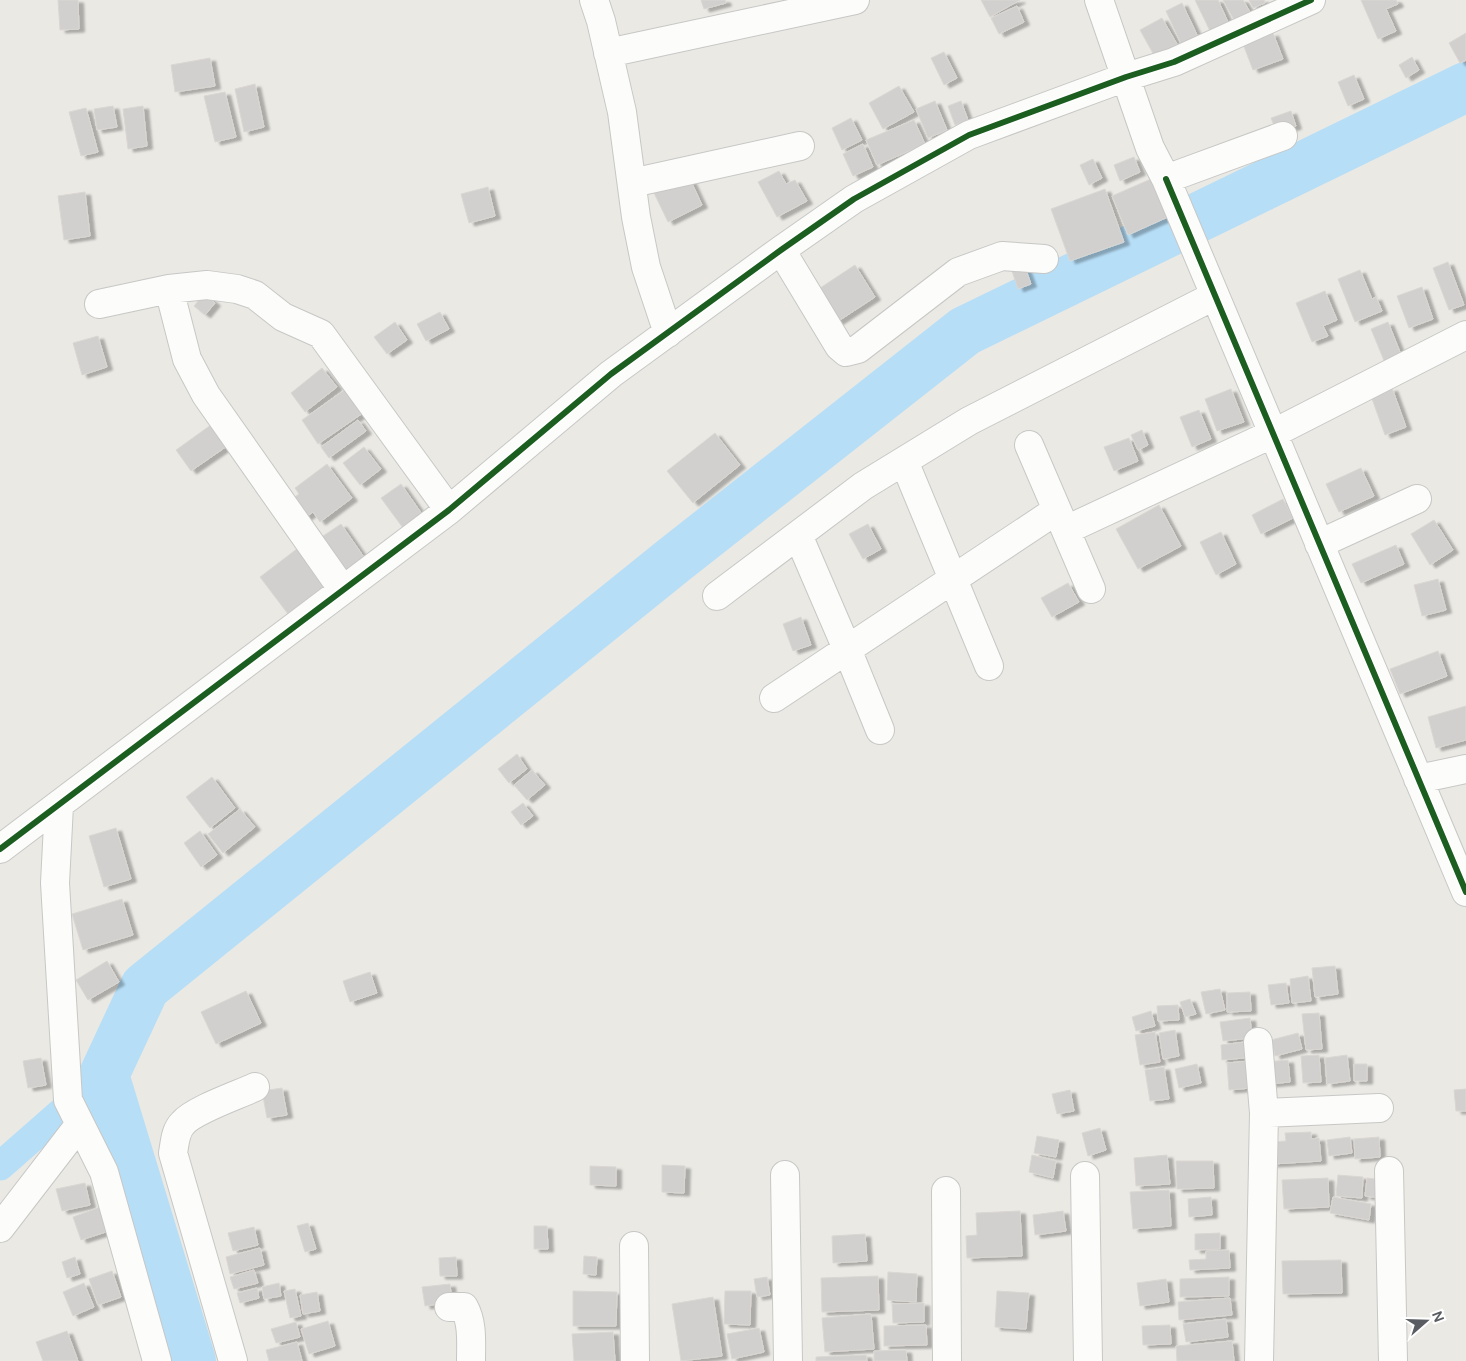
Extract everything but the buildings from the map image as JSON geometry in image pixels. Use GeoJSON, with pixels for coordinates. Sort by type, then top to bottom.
{"type":"FeatureCollection","features":[{"type":"Feature","properties":{"kind":"street"},"geometry":{"type":"LineString","coordinates":[[594,0],[601,21],[622,112],[636,217],[646,267],[668,333]]}},
{"type":"Feature","properties":{"kind":"street"},"geometry":{"type":"LineString","coordinates":[[608,53],[855,0]]}},
{"type":"Feature","properties":{"kind":"street"},"geometry":{"type":"LineString","coordinates":[[1100,0],[1150,148],[1166,179],[1466,892]]}},
{"type":"Feature","properties":{"kind":"street"},"geometry":{"type":"LineString","coordinates":[[0,849],[449,510],[611,374],[854,199],[969,135],[1126,77],[1174,62],[1311,0]]}},
{"type":"Feature","properties":{"kind":"street"},"geometry":{"type":"LineString","coordinates":[[1166,179],[1283,136]]}},
{"type":"Feature","properties":{"kind":"street"},"geometry":{"type":"LineString","coordinates":[[632,183],[800,146]]}},
{"type":"Feature","properties":{"kind":"street"},"geometry":{"type":"LineString","coordinates":[[781,250],[839,346],[846,352],[858,348],[958,272],[1002,256],[1044,259]]}},
{"type":"Feature","properties":{"kind":"street"},"geometry":{"type":"LineString","coordinates":[[99,304],[169,289],[207,285],[237,289],[255,295],[283,317],[321,334],[449,510]]}},
{"type":"Feature","properties":{"kind":"street"},"geometry":{"type":"LineString","coordinates":[[169,289],[187,359],[206,394],[343,590]]}},
{"type":"Feature","properties":{"kind":"street"},"geometry":{"type":"LineString","coordinates":[[717,596],[863,486],[969,420],[1211,289]]}},
{"type":"Feature","properties":{"kind":"street"},"geometry":{"type":"LineString","coordinates":[[774,698],[954,579],[1061,520],[1272,434],[1466,335]]}},
{"type":"Feature","properties":{"kind":"street"},"geometry":{"type":"LineString","coordinates":[[1029,445],[1091,589]]}},
{"type":"Feature","properties":{"kind":"street"},"geometry":{"type":"LineString","coordinates":[[904,461],[989,666]]}},
{"type":"Feature","properties":{"kind":"street"},"geometry":{"type":"LineString","coordinates":[[1319,544],[1417,499]]}},
{"type":"Feature","properties":{"kind":"street"},"geometry":{"type":"LineString","coordinates":[[798,535],[880,730]]}},
{"type":"Feature","properties":{"kind":"street"},"geometry":{"type":"LineString","coordinates":[[1418,779],[1466,769]]}},
{"type":"Feature","properties":{"kind":"street"},"geometry":{"type":"LineString","coordinates":[[59,805],[55,883],[68,1100],[104,1172],[157,1361]]}},
{"type":"Feature","properties":{"kind":"street"},"geometry":{"type":"LineString","coordinates":[[1258,1042],[1264,1113],[1259,1361]]}},
{"type":"Feature","properties":{"kind":"street"},"geometry":{"type":"LineString","coordinates":[[233,1361],[173,1153],[176,1134],[183,1123],[196,1114],[254,1087]]}},
{"type":"Feature","properties":{"kind":"street"},"geometry":{"type":"LineString","coordinates":[[1264,1113],[1379,1108]]}},
{"type":"Feature","properties":{"kind":"street"},"geometry":{"type":"LineString","coordinates":[[0,1228],[80,1124]]}},
{"type":"Feature","properties":{"kind":"street"},"geometry":{"type":"LineString","coordinates":[[1389,1171],[1393,1361]]}},
{"type":"Feature","properties":{"kind":"street"},"geometry":{"type":"LineString","coordinates":[[785,1176],[788,1361]]}},
{"type":"Feature","properties":{"kind":"street"},"geometry":{"type":"LineString","coordinates":[[1085,1176],[1088,1361]]}},
{"type":"Feature","properties":{"kind":"street"},"geometry":{"type":"LineString","coordinates":[[946,1191],[947,1361]]}},
{"type":"Feature","properties":{"kind":"street"},"geometry":{"type":"LineString","coordinates":[[634,1246],[635,1361]]}},
{"type":"Feature","properties":{"kind":"street"},"geometry":{"type":"LineString","coordinates":[[449,1307],[464,1307],[469,1315],[471,1361]]}},
{"type":"Feature","properties":{"kind":"waterway"},"geometry":{"type":"LineString","coordinates":[[191,1361],[104,1075],[145,987],[674,560],[965,331],[1466,87]]}},
{"type":"Feature","properties":{"kind":"waterway"},"geometry":{"type":"LineString","coordinates":[[0,1166],[104,1075]]}},
{"type":"Feature","properties":{"kind":"cycle path"},"geometry":{"type":"LineString","coordinates":[[0,849],[449,510],[611,374],[854,199],[969,135],[1126,77],[1174,62],[1311,0]]}},
{"type":"Feature","properties":{"kind":"cycle path"},"geometry":{"type":"LineString","coordinates":[[1166,179],[1466,892]]}}]}
